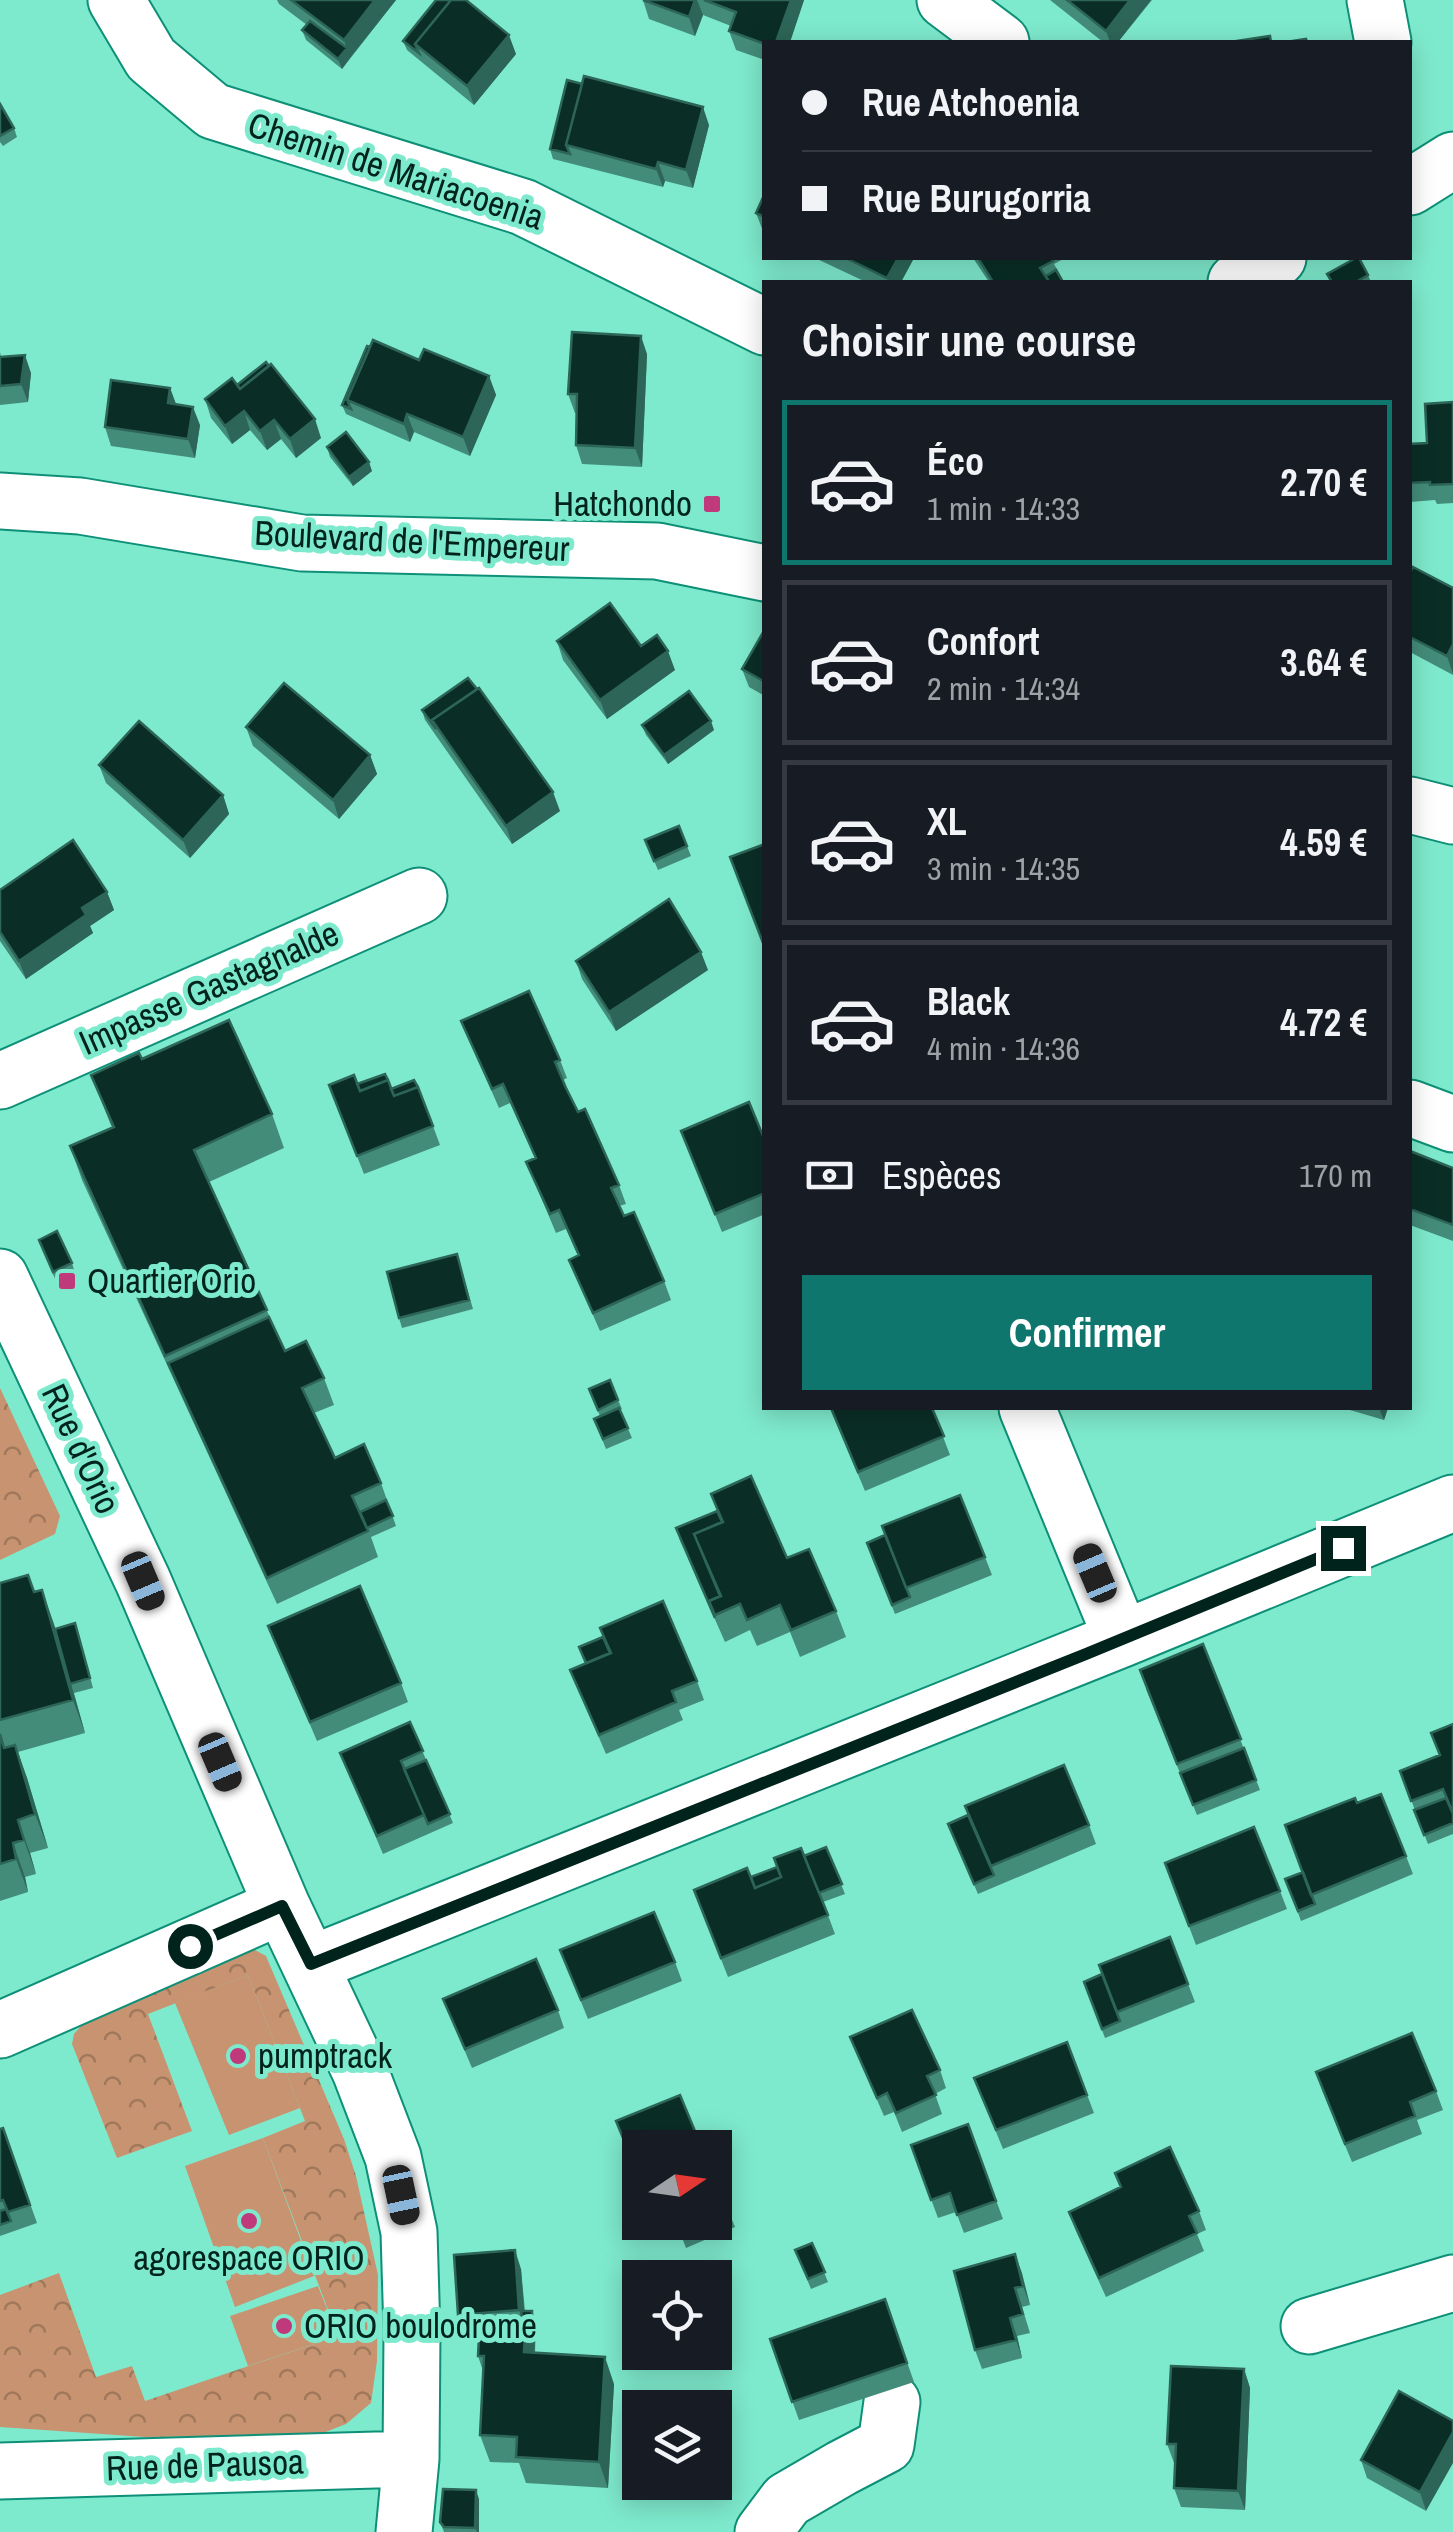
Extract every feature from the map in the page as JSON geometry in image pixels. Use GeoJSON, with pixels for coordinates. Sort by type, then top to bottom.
{"type":"FeatureCollection","features":[{"type":"Feature","properties":{"kind":"street","name":"Chemin de Mariacoenia"},"geometry":{"type":"LineString","coordinates":[[116,0],[151,59],[213,110],[523,206],[762,326]]}},
{"type":"Feature","properties":{"kind":"street"},"geometry":{"type":"LineString","coordinates":[[944,0],[998,40]]}},
{"type":"Feature","properties":{"kind":"street"},"geometry":{"type":"LineString","coordinates":[[1376,0],[1383,40]]}},
{"type":"Feature","properties":{"kind":"street"},"geometry":{"type":"LineString","coordinates":[[1412,185],[1453,160]]}},
{"type":"Feature","properties":{"kind":"street"},"geometry":{"type":"LineString","coordinates":[[1239,280],[1274,260]]}},
{"type":"Feature","properties":{"kind":"street","name":"Boulevard de l'Empereur"},"geometry":{"type":"LineString","coordinates":[[0,501],[80,506],[302,543],[657,552],[762,572]]}},
{"type":"Feature","properties":{"kind":"street"},"geometry":{"type":"LineString","coordinates":[[1412,806],[1453,816]]}},
{"type":"Feature","properties":{"kind":"street","name":"Impasse Gastagnalde"},"geometry":{"type":"LineString","coordinates":[[0,1081],[419,896]]}},
{"type":"Feature","properties":{"kind":"street"},"geometry":{"type":"LineString","coordinates":[[1412,1109],[1453,1124]]}},
{"type":"Feature","properties":{"kind":"street","name":"Rue d'Orio"},"geometry":{"type":"LineString","coordinates":[[0,1277],[143,1581],[282,1906],[360,2072],[394,2158],[409,2232],[412,2333],[411,2459],[404,2532]]}},
{"type":"Feature","properties":{"kind":"street"},"geometry":{"type":"LineString","coordinates":[[1028,1410],[1122,1639]]}},
{"type":"Feature","properties":{"kind":"street"},"geometry":{"type":"LineString","coordinates":[[311,1964],[1453,1503]]}},
{"type":"Feature","properties":{"kind":"street"},"geometry":{"type":"LineString","coordinates":[[0,2030],[282,1906]]}},
{"type":"Feature","properties":{"kind":"street"},"geometry":{"type":"LineString","coordinates":[[1308,2326],[1453,2283]]}},
{"type":"Feature","properties":{"kind":"street"},"geometry":{"type":"LineString","coordinates":[[763,2532],[788,2500],[886,2445],[892,2402]]}},
{"type":"Feature","properties":{"kind":"street","name":"Rue de Pausoa"},"geometry":{"type":"LineString","coordinates":[[0,2471],[411,2459]]}},
{"type":"Feature","properties":{"kind":"green space"},"geometry":{"type":"Polygon","coordinates":[[[0,1388],[60,1516],[55,1534],[0,1560],[0,1388]]]}},
{"type":"Feature","properties":{"kind":"green space"},"geometry":{"type":"Polygon","coordinates":[[[253,1949],[266,1956],[356,2176],[378,2275],[377,2361],[371,2403],[346,2424],[318,2435],[145,2437],[0,2427],[0,2295],[59,2273],[96,2377],[132,2366],[145,2401],[338,2336],[263,2138],[305,2121],[248,1975],[148,2014],[192,2131],[117,2158],[72,2044],[81,2026],[253,1949]]]}},
{"type":"Feature","properties":{"kind":"green space","name":"pumptrack"},"geometry":{"type":"Polygon","coordinates":[[[248,1975],[300,2108],[229,2135],[175,2003],[248,1975]]]}},
{"type":"Feature","properties":{"kind":"green space","name":"agorespace ORIO"},"geometry":{"type":"Polygon","coordinates":[[[263,2138],[314,2276],[235,2307],[185,2166],[263,2138]]]}},
{"type":"Feature","properties":{"kind":"green space","name":"ORIO boulodrome"},"geometry":{"type":"Polygon","coordinates":[[[318,2286],[338,2336],[248,2366],[230,2316],[318,2286]]]}},
{"type":"Feature","properties":{"kind":"building"},"geometry":{"type":"Polygon","coordinates":[[[291,0],[375,0],[344,40],[291,0]]]}},
{"type":"Feature","properties":{"kind":"building"},"geometry":{"type":"Polygon","coordinates":[[[436,0],[451,0],[415,44],[419,53],[403,41],[436,0]]]}},
{"type":"Feature","properties":{"kind":"building"},"geometry":{"type":"Polygon","coordinates":[[[451,0],[466,0],[509,35],[467,86],[415,44],[451,0]]]}},
{"type":"Feature","properties":{"kind":"building"},"geometry":{"type":"Polygon","coordinates":[[[643,0],[695,0],[689,17],[643,0]]]}},
{"type":"Feature","properties":{"kind":"building"},"geometry":{"type":"Polygon","coordinates":[[[704,0],[791,0],[777,40],[762,43],[729,31],[736,12],[704,0]]]}},
{"type":"Feature","properties":{"kind":"building"},"geometry":{"type":"Polygon","coordinates":[[[1067,0],[1130,0],[1106,31],[1067,0]]]}},
{"type":"Feature","properties":{"kind":"building"},"geometry":{"type":"Polygon","coordinates":[[[310,21],[347,48],[338,59],[302,30],[310,21]]]}},
{"type":"Feature","properties":{"kind":"building"},"geometry":{"type":"Polygon","coordinates":[[[584,76],[703,107],[686,170],[658,162],[656,169],[566,145],[584,76]]]}},
{"type":"Feature","properties":{"kind":"building"},"geometry":{"type":"Polygon","coordinates":[[[567,80],[582,84],[566,145],[570,154],[550,149],[567,80]]]}},
{"type":"Feature","properties":{"kind":"building"},"geometry":{"type":"Polygon","coordinates":[[[0,104],[14,128],[0,136],[0,104]]]}},
{"type":"Feature","properties":{"kind":"building"},"geometry":{"type":"Polygon","coordinates":[[[850,260],[897,260],[887,278],[850,260]]]}},
{"type":"Feature","properties":{"kind":"building"},"geometry":{"type":"Polygon","coordinates":[[[979,260],[1053,261],[1040,268],[1048,280],[992,280],[979,260]]]}},
{"type":"Feature","properties":{"kind":"building"},"geometry":{"type":"Polygon","coordinates":[[[1360,260],[1368,275],[1359,280],[1331,280],[1327,274],[1360,260]]]}},
{"type":"Feature","properties":{"kind":"building"},"geometry":{"type":"Polygon","coordinates":[[[1056,270],[1062,280],[1048,280],[1046,276],[1056,270]]]}},
{"type":"Feature","properties":{"kind":"building"},"geometry":{"type":"Polygon","coordinates":[[[572,332],[641,336],[635,448],[576,445],[577,394],[568,394],[572,332]]]}},
{"type":"Feature","properties":{"kind":"building"},"geometry":{"type":"Polygon","coordinates":[[[373,340],[419,360],[424,349],[489,376],[463,437],[407,414],[404,424],[347,400],[373,340]]]}},
{"type":"Feature","properties":{"kind":"building"},"geometry":{"type":"Polygon","coordinates":[[[367,346],[370,347],[347,400],[351,409],[342,405],[367,346]]]}},
{"type":"Feature","properties":{"kind":"building"},"geometry":{"type":"Polygon","coordinates":[[[25,355],[21,384],[0,386],[0,357],[25,355]]]}},
{"type":"Feature","properties":{"kind":"building"},"geometry":{"type":"Polygon","coordinates":[[[266,362],[269,366],[240,389],[237,385],[266,362]]]}},
{"type":"Feature","properties":{"kind":"building"},"geometry":{"type":"Polygon","coordinates":[[[271,364],[315,419],[290,439],[274,420],[260,431],[244,411],[225,426],[205,399],[232,378],[240,389],[271,364]]]}},
{"type":"Feature","properties":{"kind":"building"},"geometry":{"type":"Polygon","coordinates":[[[111,380],[170,388],[168,403],[193,407],[188,439],[105,427],[111,380]]]}},
{"type":"Feature","properties":{"kind":"building"},"geometry":{"type":"Polygon","coordinates":[[[1453,402],[1453,484],[1412,483],[1412,444],[1427,443],[1425,404],[1453,402]]]}},
{"type":"Feature","properties":{"kind":"building"},"geometry":{"type":"Polygon","coordinates":[[[346,432],[369,462],[349,477],[327,447],[346,432]]]}},
{"type":"Feature","properties":{"kind":"building"},"geometry":{"type":"Polygon","coordinates":[[[1412,569],[1453,588],[1453,644],[1447,656],[1412,638],[1412,569]]]}},
{"type":"Feature","properties":{"kind":"building"},"geometry":{"type":"Polygon","coordinates":[[[610,603],[641,646],[657,635],[668,651],[600,700],[557,641],[610,603]]]}},
{"type":"Feature","properties":{"kind":"building"},"geometry":{"type":"Polygon","coordinates":[[[762,634],[762,680],[742,669],[762,634]]]}},
{"type":"Feature","properties":{"kind":"building"},"geometry":{"type":"Polygon","coordinates":[[[468,678],[477,689],[432,720],[436,729],[422,710],[468,678]]]}},
{"type":"Feature","properties":{"kind":"building"},"geometry":{"type":"Polygon","coordinates":[[[284,683],[370,755],[333,800],[246,727],[284,683]]]}},
{"type":"Feature","properties":{"kind":"building"},"geometry":{"type":"Polygon","coordinates":[[[479,688],[553,792],[506,826],[432,720],[479,688]]]}},
{"type":"Feature","properties":{"kind":"building"},"geometry":{"type":"Polygon","coordinates":[[[689,691],[711,721],[664,755],[642,725],[689,691]]]}},
{"type":"Feature","properties":{"kind":"building"},"geometry":{"type":"Polygon","coordinates":[[[139,721],[223,795],[183,840],[99,765],[139,721]]]}},
{"type":"Feature","properties":{"kind":"building"},"geometry":{"type":"Polygon","coordinates":[[[679,826],[687,846],[654,861],[645,840],[679,826]]]}},
{"type":"Feature","properties":{"kind":"building"},"geometry":{"type":"Polygon","coordinates":[[[73,840],[107,892],[82,908],[86,915],[19,961],[0,932],[0,890],[73,840]]]}},
{"type":"Feature","properties":{"kind":"building"},"geometry":{"type":"Polygon","coordinates":[[[762,845],[762,940],[730,857],[762,845]]]}},
{"type":"Feature","properties":{"kind":"building"},"geometry":{"type":"Polygon","coordinates":[[[669,899],[701,952],[609,1012],[576,961],[669,899]]]}},
{"type":"Feature","properties":{"kind":"building"},"geometry":{"type":"Polygon","coordinates":[[[529,991],[560,1060],[555,1062],[566,1088],[578,1112],[585,1109],[619,1185],[611,1188],[624,1216],[634,1212],[664,1281],[593,1313],[569,1260],[579,1255],[559,1210],[550,1214],[526,1162],[536,1158],[503,1084],[492,1089],[461,1021],[529,991]]]}},
{"type":"Feature","properties":{"kind":"building"},"geometry":{"type":"Polygon","coordinates":[[[229,1020],[272,1114],[194,1150],[267,1310],[165,1356],[70,1146],[114,1127],[91,1075],[139,1053],[142,1059],[229,1020]]]}},
{"type":"Feature","properties":{"kind":"building"},"geometry":{"type":"Polygon","coordinates":[[[385,1074],[388,1080],[360,1091],[357,1084],[385,1074]]]}},
{"type":"Feature","properties":{"kind":"building"},"geometry":{"type":"Polygon","coordinates":[[[354,1075],[360,1091],[388,1080],[394,1096],[418,1087],[433,1126],[357,1156],[329,1085],[354,1075]]]}},
{"type":"Feature","properties":{"kind":"building"},"geometry":{"type":"Polygon","coordinates":[[[414,1080],[418,1087],[394,1096],[391,1089],[414,1080]]]}},
{"type":"Feature","properties":{"kind":"building"},"geometry":{"type":"Polygon","coordinates":[[[749,1102],[762,1134],[762,1194],[715,1214],[681,1131],[749,1102]]]}},
{"type":"Feature","properties":{"kind":"building"},"geometry":{"type":"Polygon","coordinates":[[[1412,1152],[1453,1168],[1453,1225],[1412,1210],[1412,1152]]]}},
{"type":"Feature","properties":{"kind":"building"},"geometry":{"type":"Polygon","coordinates":[[[57,1231],[72,1263],[53,1272],[39,1240],[57,1231]]]}},
{"type":"Feature","properties":{"kind":"building"},"geometry":{"type":"Polygon","coordinates":[[[457,1254],[469,1300],[399,1318],[387,1272],[457,1254]]]}},
{"type":"Feature","properties":{"kind":"building"},"geometry":{"type":"Polygon","coordinates":[[[269,1317],[285,1351],[306,1341],[324,1378],[302,1388],[335,1458],[364,1444],[381,1483],[352,1496],[368,1531],[267,1578],[168,1363],[269,1317]]]}},
{"type":"Feature","properties":{"kind":"building"},"geometry":{"type":"Polygon","coordinates":[[[610,1380],[618,1400],[598,1410],[589,1389],[610,1380]]]}},
{"type":"Feature","properties":{"kind":"building"},"geometry":{"type":"Polygon","coordinates":[[[619,1408],[628,1428],[603,1439],[594,1419],[619,1408]]]}},
{"type":"Feature","properties":{"kind":"building"},"geometry":{"type":"Polygon","coordinates":[[[832,1410],[933,1410],[944,1436],[858,1472],[832,1410]]]}},
{"type":"Feature","properties":{"kind":"building"},"geometry":{"type":"Polygon","coordinates":[[[751,1476],[787,1558],[809,1549],[836,1611],[791,1630],[780,1605],[747,1620],[740,1604],[715,1615],[709,1601],[721,1596],[694,1534],[723,1522],[711,1494],[751,1476]]]}},
{"type":"Feature","properties":{"kind":"building"},"geometry":{"type":"Polygon","coordinates":[[[960,1495],[985,1557],[906,1588],[882,1526],[960,1495]]]}},
{"type":"Feature","properties":{"kind":"building"},"geometry":{"type":"Polygon","coordinates":[[[386,1500],[393,1516],[367,1528],[360,1512],[386,1500]]]}},
{"type":"Feature","properties":{"kind":"building"},"geometry":{"type":"Polygon","coordinates":[[[717,1511],[722,1522],[694,1534],[720,1596],[709,1601],[715,1618],[676,1528],[717,1511]]]}},
{"type":"Feature","properties":{"kind":"building"},"geometry":{"type":"Polygon","coordinates":[[[885,1535],[910,1597],[892,1605],[867,1543],[885,1535]]]}},
{"type":"Feature","properties":{"kind":"building"},"geometry":{"type":"Polygon","coordinates":[[[28,1575],[34,1592],[42,1590],[73,1700],[0,1720],[0,1583],[28,1575]]]}},
{"type":"Feature","properties":{"kind":"building"},"geometry":{"type":"Polygon","coordinates":[[[360,1586],[401,1683],[310,1722],[268,1626],[360,1586]]]}},
{"type":"Feature","properties":{"kind":"building"},"geometry":{"type":"Polygon","coordinates":[[[663,1601],[697,1681],[672,1691],[676,1702],[599,1735],[570,1670],[611,1653],[600,1628],[663,1601]]]}},
{"type":"Feature","properties":{"kind":"building"},"geometry":{"type":"Polygon","coordinates":[[[75,1623],[90,1678],[70,1684],[55,1629],[75,1623]]]}},
{"type":"Feature","properties":{"kind":"building"},"geometry":{"type":"Polygon","coordinates":[[[603,1637],[610,1653],[586,1663],[579,1647],[603,1637]]]}},
{"type":"Feature","properties":{"kind":"building"},"geometry":{"type":"Polygon","coordinates":[[[1203,1644],[1241,1739],[1177,1764],[1140,1670],[1203,1644]]]}},
{"type":"Feature","properties":{"kind":"building"},"geometry":{"type":"Polygon","coordinates":[[[410,1722],[423,1751],[401,1761],[424,1815],[377,1836],[340,1753],[410,1722]]]}},
{"type":"Feature","properties":{"kind":"building"},"geometry":{"type":"Polygon","coordinates":[[[1453,1724],[1453,1813],[1443,1789],[1411,1801],[1400,1771],[1440,1755],[1431,1733],[1453,1724]]]}},
{"type":"Feature","properties":{"kind":"building"},"geometry":{"type":"Polygon","coordinates":[[[0,1734],[4,1748],[15,1745],[35,1814],[18,1820],[24,1840],[13,1843],[16,1859],[0,1864],[0,1734]]]}},
{"type":"Feature","properties":{"kind":"building"},"geometry":{"type":"Polygon","coordinates":[[[1244,1748],[1256,1780],[1193,1805],[1180,1773],[1244,1748]]]}},
{"type":"Feature","properties":{"kind":"building"},"geometry":{"type":"Polygon","coordinates":[[[426,1760],[450,1814],[428,1824],[404,1769],[426,1760]]]}},
{"type":"Feature","properties":{"kind":"building"},"geometry":{"type":"Polygon","coordinates":[[[1064,1765],[1089,1825],[991,1866],[965,1806],[1064,1765]]]}},
{"type":"Feature","properties":{"kind":"building"},"geometry":{"type":"Polygon","coordinates":[[[1381,1794],[1406,1856],[1311,1895],[1285,1825],[1355,1798],[1357,1803],[1381,1794]]]}},
{"type":"Feature","properties":{"kind":"building"},"geometry":{"type":"Polygon","coordinates":[[[1446,1798],[1453,1823],[1424,1835],[1414,1810],[1446,1798]]]}},
{"type":"Feature","properties":{"kind":"building"},"geometry":{"type":"Polygon","coordinates":[[[968,1815],[994,1875],[974,1884],[948,1824],[968,1815]]]}},
{"type":"Feature","properties":{"kind":"building"},"geometry":{"type":"Polygon","coordinates":[[[1254,1827],[1280,1891],[1189,1926],[1165,1863],[1254,1827]]]}},
{"type":"Feature","properties":{"kind":"building"},"geometry":{"type":"Polygon","coordinates":[[[826,1847],[842,1884],[819,1893],[804,1856],[826,1847]]]}},
{"type":"Feature","properties":{"kind":"building"},"geometry":{"type":"Polygon","coordinates":[[[801,1848],[828,1915],[721,1958],[694,1890],[747,1868],[755,1888],[781,1877],[774,1858],[801,1848]]]}},
{"type":"Feature","properties":{"kind":"building"},"geometry":{"type":"Polygon","coordinates":[[[777,1867],[781,1877],[755,1888],[751,1877],[777,1867]]]}},
{"type":"Feature","properties":{"kind":"building"},"geometry":{"type":"Polygon","coordinates":[[[1303,1872],[1315,1904],[1298,1911],[1285,1879],[1303,1872]]]}},
{"type":"Feature","properties":{"kind":"building"},"geometry":{"type":"Polygon","coordinates":[[[654,1912],[675,1962],[581,2000],[560,1950],[654,1912]]]}},
{"type":"Feature","properties":{"kind":"building"},"geometry":{"type":"Polygon","coordinates":[[[1170,1937],[1188,1984],[1117,2012],[1099,1965],[1170,1937]]]}},
{"type":"Feature","properties":{"kind":"building"},"geometry":{"type":"Polygon","coordinates":[[[536,1959],[558,2010],[465,2049],[443,1999],[536,1959]]]}},
{"type":"Feature","properties":{"kind":"building"},"geometry":{"type":"Polygon","coordinates":[[[1102,1974],[1120,2021],[1102,2029],[1084,1982],[1102,1974]]]}},
{"type":"Feature","properties":{"kind":"building"},"geometry":{"type":"Polygon","coordinates":[[[912,2010],[940,2070],[927,2076],[936,2095],[896,2113],[887,2093],[877,2098],[850,2037],[912,2010]]]}},
{"type":"Feature","properties":{"kind":"building"},"geometry":{"type":"Polygon","coordinates":[[[1412,2033],[1436,2091],[1410,2102],[1415,2116],[1345,2144],[1316,2072],[1412,2033]]]}},
{"type":"Feature","properties":{"kind":"building"},"geometry":{"type":"Polygon","coordinates":[[[1067,2042],[1087,2095],[996,2130],[974,2078],[1067,2042]]]}},
{"type":"Feature","properties":{"kind":"building"},"geometry":{"type":"Polygon","coordinates":[[[680,2095],[695,2130],[622,2130],[622,2136],[616,2121],[680,2095]]]}},
{"type":"Feature","properties":{"kind":"building"},"geometry":{"type":"Polygon","coordinates":[[[968,2124],[996,2201],[957,2215],[950,2193],[931,2200],[911,2145],[968,2124]]]}},
{"type":"Feature","properties":{"kind":"building"},"geometry":{"type":"Polygon","coordinates":[[[3,2128],[30,2205],[8,2212],[3,2200],[0,2201],[3,2128]]]}},
{"type":"Feature","properties":{"kind":"building"},"geometry":{"type":"Polygon","coordinates":[[[1170,2147],[1199,2211],[1189,2216],[1197,2233],[1099,2278],[1069,2212],[1121,2187],[1115,2173],[1170,2147]]]}},
{"type":"Feature","properties":{"kind":"building"},"geometry":{"type":"Polygon","coordinates":[[[6,2209],[11,2221],[0,2225],[0,2211],[6,2209]]]}},
{"type":"Feature","properties":{"kind":"building"},"geometry":{"type":"Polygon","coordinates":[[[812,2243],[825,2272],[808,2279],[795,2250],[812,2243]]]}},
{"type":"Feature","properties":{"kind":"building"},"geometry":{"type":"Polygon","coordinates":[[[515,2250],[519,2310],[458,2315],[454,2255],[515,2250]]]}},
{"type":"Feature","properties":{"kind":"building"},"geometry":{"type":"Polygon","coordinates":[[[1015,2254],[1023,2286],[1015,2288],[1023,2314],[1010,2318],[1016,2340],[975,2350],[954,2271],[1015,2254]]]}},
{"type":"Feature","properties":{"kind":"building"},"geometry":{"type":"Polygon","coordinates":[[[885,2299],[907,2363],[792,2402],[770,2339],[885,2299]]]}},
{"type":"Feature","properties":{"kind":"building"},"geometry":{"type":"Polygon","coordinates":[[[521,2311],[532,2311],[532,2334],[526,2317],[522,2317],[521,2311]]]}},
{"type":"Feature","properties":{"kind":"building"},"geometry":{"type":"Polygon","coordinates":[[[480,2316],[526,2317],[524,2352],[605,2357],[599,2462],[516,2457],[517,2437],[480,2435],[484,2356],[478,2356],[480,2316]]]}},
{"type":"Feature","properties":{"kind":"building"},"geometry":{"type":"Polygon","coordinates":[[[479,2323],[479,2333],[461,2333],[461,2324],[479,2323]]]}},
{"type":"Feature","properties":{"kind":"building"},"geometry":{"type":"Polygon","coordinates":[[[1171,2366],[1244,2369],[1238,2491],[1174,2488],[1176,2444],[1167,2444],[1171,2366]]]}},
{"type":"Feature","properties":{"kind":"building"},"geometry":{"type":"Polygon","coordinates":[[[1399,2391],[1453,2421],[1453,2432],[1420,2492],[1361,2460],[1399,2391]]]}},
{"type":"Feature","properties":{"kind":"building"},"geometry":{"type":"Polygon","coordinates":[[[443,2489],[476,2490],[475,2528],[444,2527],[440,2522],[443,2489]]]}},
{"type":"Feature","properties":{"kind":"place","name":"Hatchondo"},"geometry":{"type":"Point","coordinates":[712,504]}},
{"type":"Feature","properties":{"kind":"place","name":"Quartier Orio"},"geometry":{"type":"Point","coordinates":[67,1281]}},
{"type":"Feature","properties":{"kind":"place","name":"pumptrack"},"geometry":{"type":"Point","coordinates":[238,2056]}},
{"type":"Feature","properties":{"kind":"place","name":"agorespace ORIO"},"geometry":{"type":"Point","coordinates":[249,2221]}},
{"type":"Feature","properties":{"kind":"place","name":"ORIO boulodrome"},"geometry":{"type":"Point","coordinates":[284,2326]}},
{"type":"Feature","properties":{"kind":"route"},"geometry":{"type":"LineString","coordinates":[[190,1946],[282,1906],[311,1964],[1343,1548]]}}]}
